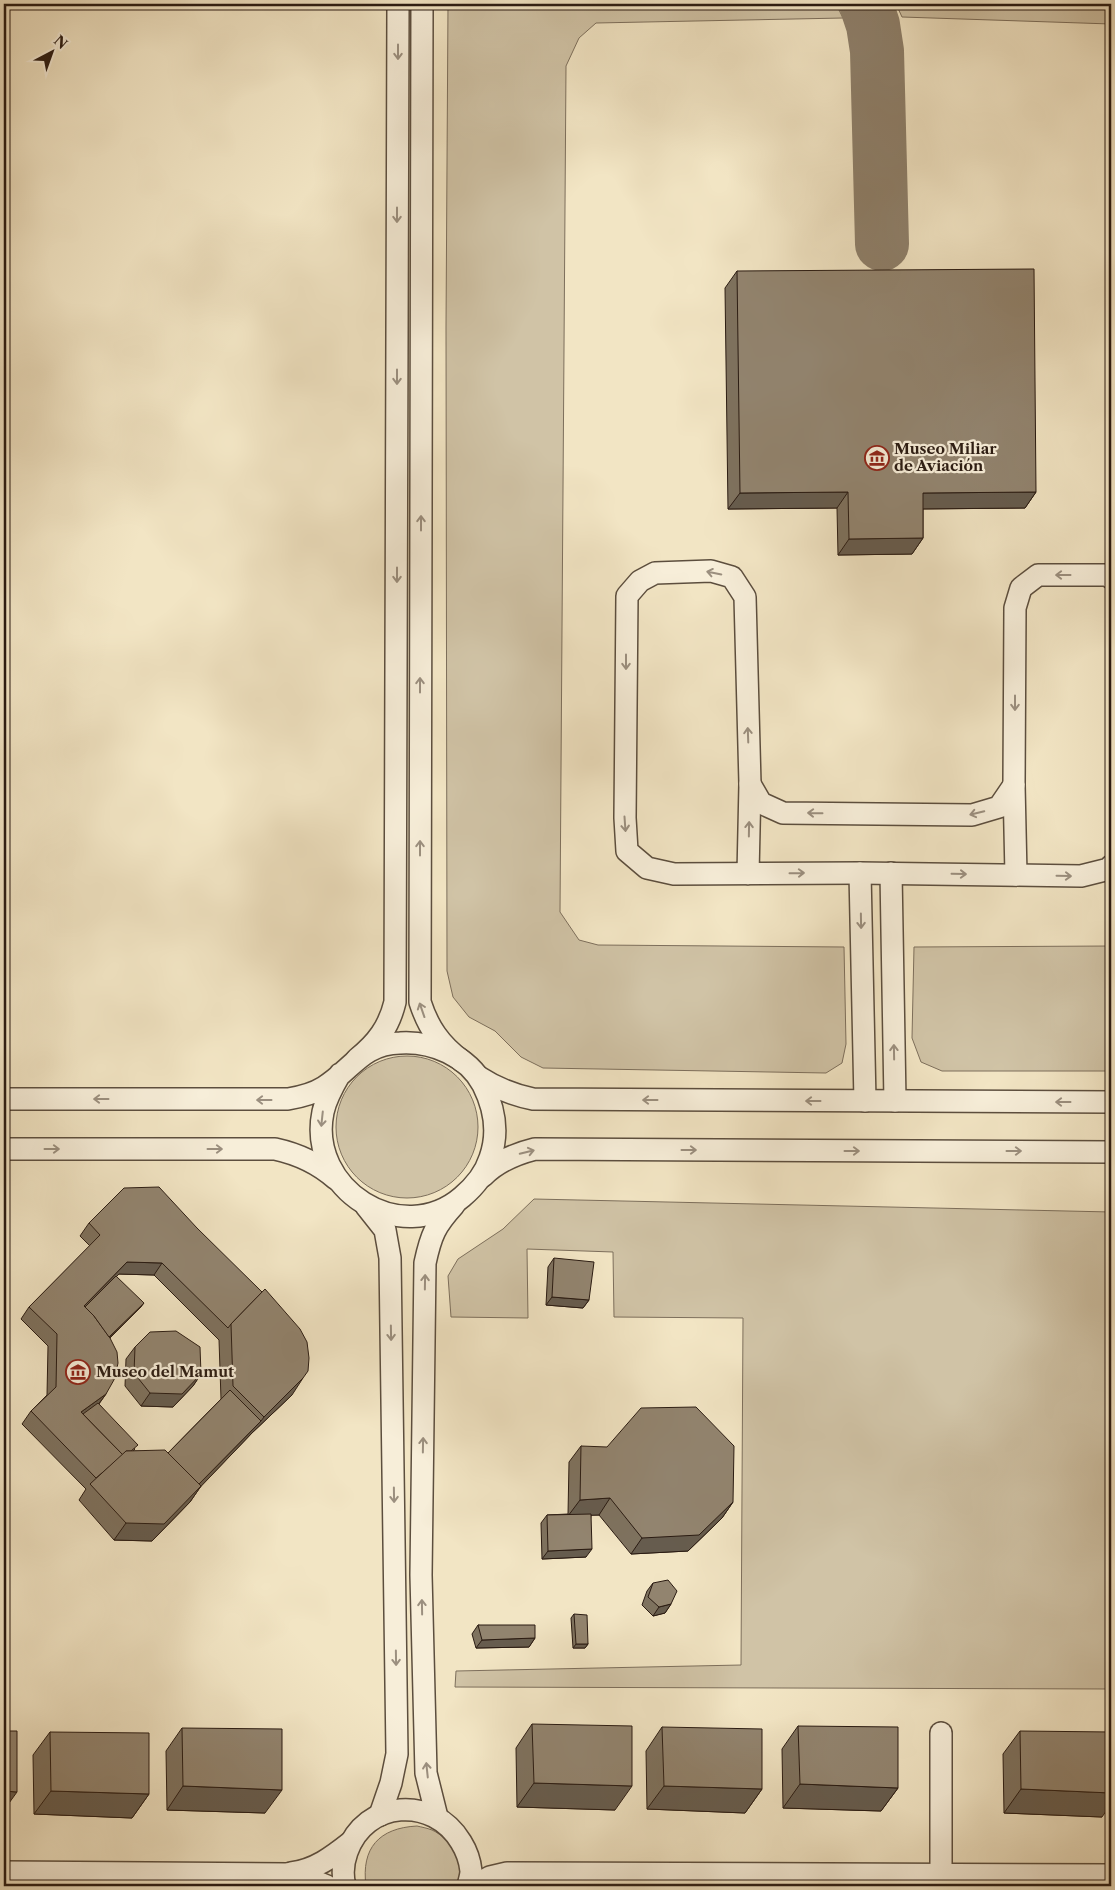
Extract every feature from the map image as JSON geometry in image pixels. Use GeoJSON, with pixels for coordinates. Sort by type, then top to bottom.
{"type":"FeatureCollection","features":[{"type":"Feature","properties":{"kind":"street"},"geometry":{"type":"LineString","coordinates":[[4,1099],[288,1100],[323,1088],[376,1042],[389,1022],[396,1002],[398,4]]}},
{"type":"Feature","properties":{"kind":"street"},"geometry":{"type":"LineString","coordinates":[[422,4],[420,1002],[428,1024],[442,1044],[479,1077],[515,1096],[533,1099],[1111,1102]]}},
{"type":"Feature","properties":{"kind":"street"},"geometry":{"type":"LineString","coordinates":[[748,874],[750,784],[745,597],[732,577],[710,571],[655,573],[640,581],[627,596],[625,818],[627,851],[647,868],[674,874],[748,874],[860,873],[1081,876],[1108,869],[1111,866]]}},
{"type":"Feature","properties":{"kind":"street"},"geometry":{"type":"LineString","coordinates":[[1016,875],[1014,785],[1015,608],[1021,588],[1038,575],[1108,575],[1111,578]]}},
{"type":"Feature","properties":{"kind":"street"},"geometry":{"type":"LineString","coordinates":[[750,784],[761,803],[783,813],[972,815],[999,806],[1014,785]]}},
{"type":"Feature","properties":{"kind":"street"},"geometry":{"type":"LineString","coordinates":[[860,873],[865,1101]]}},
{"type":"Feature","properties":{"kind":"street"},"geometry":{"type":"LineString","coordinates":[[891,874],[895,1101]]}},
{"type":"Feature","properties":{"kind":"street"},"geometry":{"type":"LineString","coordinates":[[357,1058],[376,1048],[398,1043],[421,1043],[443,1049],[462,1061]]}},
{"type":"Feature","properties":{"kind":"street"},"geometry":{"type":"LineString","coordinates":[[340,1074],[329,1092],[323,1112],[321,1133],[325,1154],[330,1166],[346,1190]]}},
{"type":"Feature","properties":{"kind":"street"},"geometry":{"type":"LineString","coordinates":[[473,1188],[487,1168],[494,1146],[496,1122],[490,1099],[479,1077]]}},
{"type":"Feature","properties":{"kind":"street"},"geometry":{"type":"LineString","coordinates":[[4,1149],[275,1149],[297,1155],[315,1164],[364,1204],[385,1230],[390,1258],[397,1754],[391,1783],[380,1815]]}},
{"type":"Feature","properties":{"kind":"street"},"geometry":{"type":"LineString","coordinates":[[437,1817],[426,1772],[421,1575],[425,1263],[431,1236],[438,1222],[455,1203],[500,1162],[535,1149],[1111,1152]]}},
{"type":"Feature","properties":{"kind":"street"},"geometry":{"type":"LineString","coordinates":[[364,1204],[386,1214],[410,1216],[434,1213],[455,1203]]}},
{"type":"Feature","properties":{"kind":"street"},"geometry":{"type":"LineString","coordinates":[[941,1733],[941,1880]]}},
{"type":"Feature","properties":{"kind":"street"},"geometry":{"type":"LineString","coordinates":[[288,1874],[300,1872],[330,1859],[351,1842],[363,1826],[380,1815],[399,1810],[419,1810],[437,1817],[455,1831],[466,1849],[471,1870],[468,1886]]}},
{"type":"Feature","properties":{"kind":"street"},"geometry":{"type":"LineString","coordinates":[[345,1886],[344,1861],[351,1842]]}},
{"type":"Feature","properties":{"kind":"street"},"geometry":{"type":"LineString","coordinates":[[466,1849],[479,1860],[507,1873]]}},
{"type":"Feature","properties":{"kind":"street"},"geometry":{"type":"LineString","coordinates":[[4,1872],[288,1874],[300,1875],[327,1886]]}},
{"type":"Feature","properties":{"kind":"street"},"geometry":{"type":"LineString","coordinates":[[474,1886],[490,1877],[507,1873],[941,1880],[1111,1875]]}},
{"type":"Feature","properties":{"kind":"shaded area"},"geometry":{"type":"Polygon","coordinates":[[[448,4],[836,4],[843,18],[596,23],[579,38],[566,66],[560,912],[579,940],[598,945],[844,947],[846,1044],[842,1063],[826,1073],[543,1068],[521,1057],[495,1031],[469,1017],[453,997],[447,971],[446,327],[448,4]]]}},
{"type":"Feature","properties":{"kind":"shaded area"},"geometry":{"type":"Polygon","coordinates":[[[896,4],[1111,4],[1111,24],[902,17],[896,4]]]}},
{"type":"Feature","properties":{"kind":"shaded area"},"geometry":{"type":"Polygon","coordinates":[[[1111,946],[1111,1071],[942,1071],[921,1062],[912,1038],[914,947],[1111,946]]]}},
{"type":"Feature","properties":{"kind":"shaded area"},"geometry":{"type":"Polygon","coordinates":[[[407,1056],[421,1057],[434,1061],[447,1068],[457,1077],[466,1087],[473,1100],[477,1113],[477,1141],[473,1154],[466,1167],[457,1177],[447,1186],[434,1193],[421,1197],[407,1198],[393,1197],[380,1193],[367,1186],[357,1177],[348,1167],[341,1154],[337,1141],[336,1127],[337,1113],[341,1100],[348,1087],[357,1077],[367,1068],[380,1061],[393,1057],[407,1056]]]}},
{"type":"Feature","properties":{"kind":"shaded area"},"geometry":{"type":"Polygon","coordinates":[[[534,1199],[1111,1212],[1111,1689],[455,1687],[456,1671],[741,1665],[743,1318],[614,1317],[613,1252],[527,1249],[528,1318],[451,1317],[448,1276],[458,1259],[503,1229],[534,1199]]]}},
{"type":"Feature","properties":{"kind":"shaded area"},"geometry":{"type":"Polygon","coordinates":[[[417,1826],[430,1829],[439,1834],[451,1846],[459,1861],[460,1878],[458,1886],[366,1886],[365,1873],[367,1861],[375,1842],[392,1831],[417,1826]]]}},
{"type":"Feature","properties":{"kind":"building"},"geometry":{"type":"Polygon","coordinates":[[[1034,269],[1036,492],[923,493],[923,538],[849,539],[848,492],[740,493],[737,271],[1034,269]]]}},
{"type":"Feature","properties":{"kind":"building"},"geometry":{"type":"Polygon","coordinates":[[[159,1187],[197,1228],[262,1292],[228,1328],[162,1263],[127,1262],[84,1306],[110,1338],[117,1352],[118,1363],[115,1378],[106,1394],[81,1412],[123,1455],[96,1478],[31,1411],[56,1387],[57,1334],[29,1307],[100,1235],[89,1223],[124,1188],[159,1187]]]}},
{"type":"Feature","properties":{"kind":"building"},"geometry":{"type":"Polygon","coordinates":[[[554,1258],[594,1262],[589,1300],[552,1297],[554,1258]]]}},
{"type":"Feature","properties":{"kind":"building"},"geometry":{"type":"Polygon","coordinates":[[[116,1276],[144,1303],[109,1337],[85,1307],[116,1276]]]}},
{"type":"Feature","properties":{"kind":"building"},"geometry":{"type":"Polygon","coordinates":[[[265,1289],[300,1329],[307,1342],[309,1358],[308,1371],[303,1378],[264,1417],[233,1386],[231,1324],[265,1289]]]}},
{"type":"Feature","properties":{"kind":"building"},"geometry":{"type":"Polygon","coordinates":[[[176,1331],[200,1347],[201,1374],[182,1394],[150,1393],[134,1373],[135,1347],[150,1332],[176,1331]]]}},
{"type":"Feature","properties":{"kind":"building"},"geometry":{"type":"Polygon","coordinates":[[[230,1390],[261,1421],[199,1484],[168,1453],[230,1390]]]}},
{"type":"Feature","properties":{"kind":"building"},"geometry":{"type":"Polygon","coordinates":[[[98,1403],[138,1445],[131,1451],[126,1451],[123,1455],[83,1414],[98,1403]]]}},
{"type":"Feature","properties":{"kind":"building"},"geometry":{"type":"Polygon","coordinates":[[[696,1407],[734,1446],[733,1502],[699,1535],[642,1538],[610,1498],[580,1500],[581,1446],[607,1447],[641,1408],[696,1407]]]}},
{"type":"Feature","properties":{"kind":"building"},"geometry":{"type":"Polygon","coordinates":[[[165,1450],[201,1486],[164,1524],[126,1523],[90,1484],[126,1451],[165,1450]]]}},
{"type":"Feature","properties":{"kind":"building"},"geometry":{"type":"Polygon","coordinates":[[[591,1514],[592,1549],[548,1551],[547,1515],[591,1514]]]}},
{"type":"Feature","properties":{"kind":"building"},"geometry":{"type":"Polygon","coordinates":[[[668,1580],[677,1591],[671,1604],[659,1607],[648,1597],[653,1583],[668,1580]]]}},
{"type":"Feature","properties":{"kind":"building"},"geometry":{"type":"Polygon","coordinates":[[[574,1614],[587,1615],[588,1644],[576,1644],[574,1614]]]}},
{"type":"Feature","properties":{"kind":"building"},"geometry":{"type":"Polygon","coordinates":[[[478,1625],[535,1625],[535,1638],[482,1640],[478,1625]]]}},
{"type":"Feature","properties":{"kind":"building"},"geometry":{"type":"Polygon","coordinates":[[[532,1724],[632,1726],[632,1786],[534,1783],[532,1724]]]}},
{"type":"Feature","properties":{"kind":"building"},"geometry":{"type":"Polygon","coordinates":[[[798,1726],[898,1727],[898,1788],[800,1784],[798,1726]]]}},
{"type":"Feature","properties":{"kind":"building"},"geometry":{"type":"Polygon","coordinates":[[[662,1727],[762,1729],[762,1789],[664,1786],[662,1727]]]}},
{"type":"Feature","properties":{"kind":"building"},"geometry":{"type":"Polygon","coordinates":[[[182,1728],[282,1729],[282,1790],[183,1786],[182,1728]]]}},
{"type":"Feature","properties":{"kind":"building"},"geometry":{"type":"Polygon","coordinates":[[[4,1731],[17,1731],[17,1792],[4,1791],[4,1731]]]}},
{"type":"Feature","properties":{"kind":"building"},"geometry":{"type":"Polygon","coordinates":[[[1020,1731],[1111,1732],[1111,1793],[1021,1789],[1020,1731]]]}},
{"type":"Feature","properties":{"kind":"building"},"geometry":{"type":"Polygon","coordinates":[[[50,1732],[149,1733],[149,1794],[51,1791],[50,1732]]]}},
{"type":"Feature","properties":{"kind":"taxiway"},"geometry":{"type":"LineString","coordinates":[[866,4],[873,25],[877,51],[882,244]]}},
{"type":"Feature","properties":{"kind":"place","name":"Museo Miliar de Aviación"},"geometry":{"type":"Point","coordinates":[877,458]}},
{"type":"Feature","properties":{"kind":"place","name":"Museo del Mamut"},"geometry":{"type":"Point","coordinates":[78,1372]}}]}
